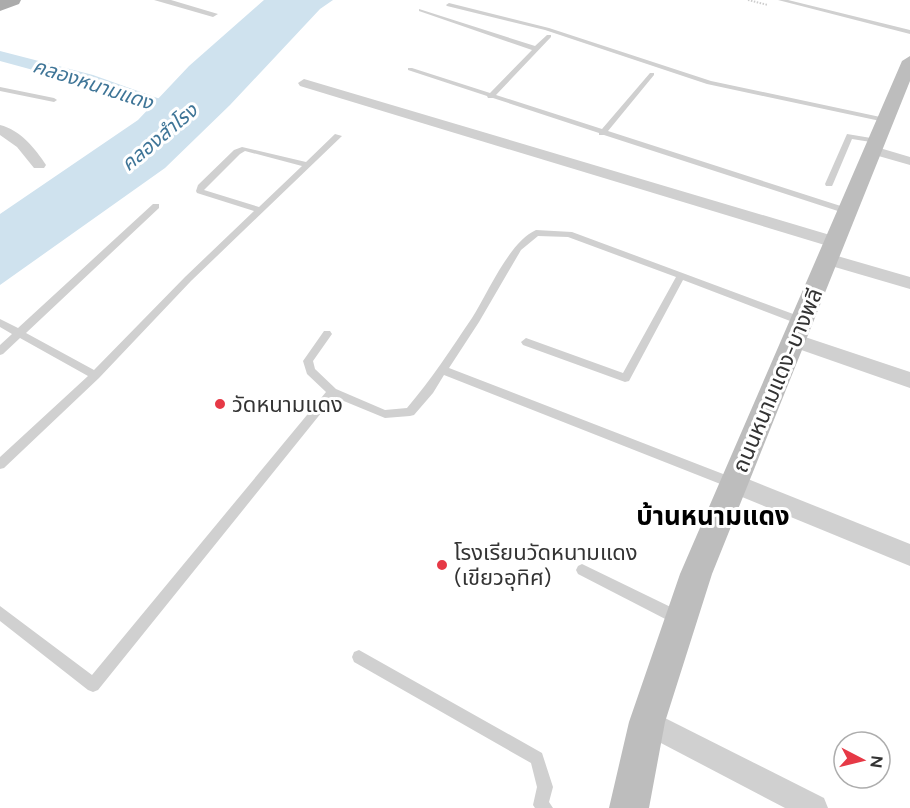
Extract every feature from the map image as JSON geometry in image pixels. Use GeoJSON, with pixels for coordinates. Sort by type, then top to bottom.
{"type":"FeatureCollection","features":[{"type":"Feature","properties":{"kind":"main road"},"geometry":{"type":"LineString","coordinates":[[0,6],[13,0]]}},
{"type":"Feature","properties":{"kind":"main road","name":"ถนนหนามแดง-บางพลี"},"geometry":{"type":"LineString","coordinates":[[629,808],[647,722],[696,574],[910,61]]}},
{"type":"Feature","properties":{"kind":"street"},"geometry":{"type":"LineString","coordinates":[[159,0],[213,14]]}},
{"type":"Feature","properties":{"kind":"street"},"geometry":{"type":"LineString","coordinates":[[304,83],[831,251],[910,284]]}},
{"type":"Feature","properties":{"kind":"street"},"geometry":{"type":"LineString","coordinates":[[0,129],[19,139],[30,149],[39,165]]}},
{"type":"Feature","properties":{"kind":"street"},"geometry":{"type":"LineString","coordinates":[[878,137],[910,161]]}},
{"type":"Feature","properties":{"kind":"street"},"geometry":{"type":"LineString","coordinates":[[797,331],[910,380]]}},
{"type":"Feature","properties":{"kind":"street"},"geometry":{"type":"LineString","coordinates":[[733,483],[910,555]]}},
{"type":"Feature","properties":{"kind":"street"},"geometry":{"type":"LineString","coordinates":[[647,722],[814,808]]}},
{"type":"Feature","properties":{"kind":"lane"},"geometry":{"type":"LineString","coordinates":[[781,0],[910,32]]}},
{"type":"Feature","properties":{"kind":"lane"},"geometry":{"type":"LineString","coordinates":[[449,5],[547,29],[878,137]]}},
{"type":"Feature","properties":{"kind":"lane"},"geometry":{"type":"LineString","coordinates":[[421,10],[537,49]]}},
{"type":"Feature","properties":{"kind":"lane"},"geometry":{"type":"LineString","coordinates":[[490,97],[549,36]]}},
{"type":"Feature","properties":{"kind":"lane"},"geometry":{"type":"LineString","coordinates":[[410,69],[847,212]]}},
{"type":"Feature","properties":{"kind":"lane"},"geometry":{"type":"LineString","coordinates":[[602,133],[652,74]]}},
{"type":"Feature","properties":{"kind":"lane"},"geometry":{"type":"LineString","coordinates":[[0,89],[54,100]]}},
{"type":"Feature","properties":{"kind":"lane"},"geometry":{"type":"LineString","coordinates":[[0,464],[95,375],[188,279],[338,136]]}},
{"type":"Feature","properties":{"kind":"lane"},"geometry":{"type":"LineString","coordinates":[[829,184],[850,136],[878,137]]}},
{"type":"Feature","properties":{"kind":"lane"},"geometry":{"type":"LineString","coordinates":[[260,210],[200,191],[201,187],[237,152],[245,149],[308,165]]}},
{"type":"Feature","properties":{"kind":"lane"},"geometry":{"type":"LineString","coordinates":[[0,351],[156,206]]}},
{"type":"Feature","properties":{"kind":"lane"},"geometry":{"type":"LineString","coordinates":[[327,334],[308,361],[310,370],[332,392],[385,414],[410,412],[442,370],[518,248],[536,233],[569,234],[681,276],[797,331]]}},
{"type":"Feature","properties":{"kind":"lane"},"geometry":{"type":"LineString","coordinates":[[526,342],[625,378],[681,276]]}},
{"type":"Feature","properties":{"kind":"lane"},"geometry":{"type":"LineString","coordinates":[[0,323],[95,375]]}},
{"type":"Feature","properties":{"kind":"lane"},"geometry":{"type":"LineString","coordinates":[[442,370],[733,483]]}},
{"type":"Feature","properties":{"kind":"lane"},"geometry":{"type":"LineString","coordinates":[[0,613],[93,685],[332,392]]}},
{"type":"Feature","properties":{"kind":"lane"},"geometry":{"type":"LineString","coordinates":[[582,570],[681,620]]}},
{"type":"Feature","properties":{"kind":"lane"},"geometry":{"type":"LineString","coordinates":[[359,657],[537,758],[544,787],[542,807]]}},
{"type":"Feature","properties":{"kind":"path"},"geometry":{"type":"LineString","coordinates":[[748,0],[768,5]]}},
{"type":"Feature","properties":{"kind":"water","name":"คลองสำโรง"},"geometry":{"type":"Polygon","coordinates":[[[264,0],[333,0],[320,9],[230,105],[165,168],[0,285],[0,214],[138,120],[189,66],[264,0]]]}},
{"type":"Feature","properties":{"kind":"waterway","name":"คลองหนามแดง"},"geometry":{"type":"LineString","coordinates":[[0,56],[87,79],[185,114]]}},
{"type":"Feature","properties":{"kind":"place","name":"วัดหนามแดง"},"geometry":{"type":"Point","coordinates":[220,404]}},
{"type":"Feature","properties":{"kind":"place","name":"โรงเรียนวัดหนามแดง (เขียวอุทิศ)"},"geometry":{"type":"Point","coordinates":[442,565]}},
{"type":"Feature","properties":{"kind":"district","name":"บ้านหนามแดง"},"geometry":{"type":"Point","coordinates":[713,516]}}]}
